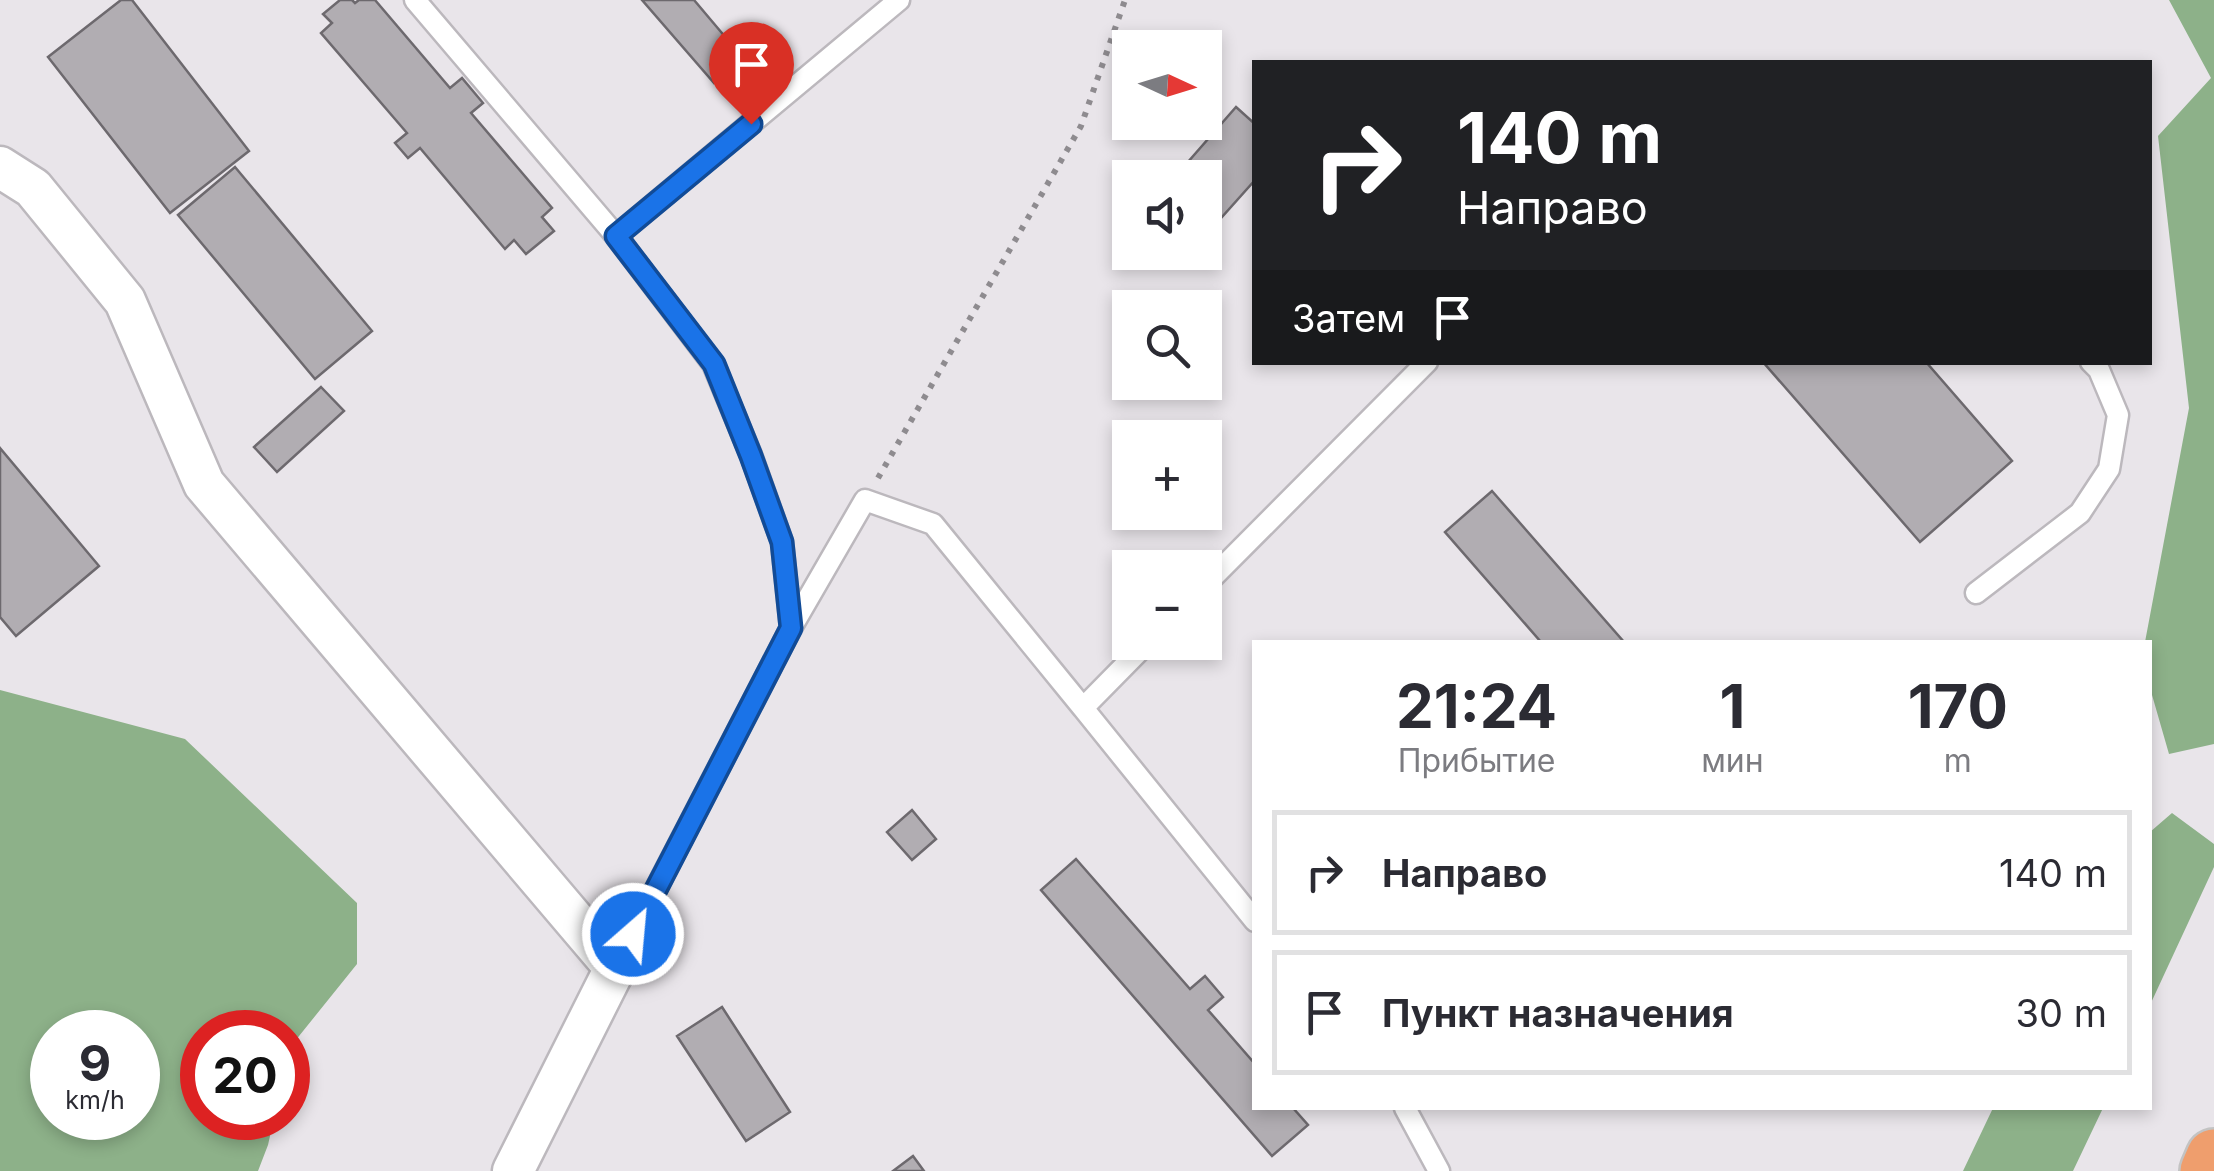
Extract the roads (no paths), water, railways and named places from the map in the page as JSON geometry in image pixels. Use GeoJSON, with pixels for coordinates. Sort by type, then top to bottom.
{"type":"FeatureCollection","features":[{"type":"Feature","properties":{"kind":"highway"},"geometry":{"type":"LineString","coordinates":[[2208,1171],[2214,1157]]}},
{"type":"Feature","properties":{"kind":"street"},"geometry":{"type":"LineString","coordinates":[[0,167],[33,188],[125,301],[204,484],[615,968],[513,1171]]}},
{"type":"Feature","properties":{"kind":"lane"},"geometry":{"type":"LineString","coordinates":[[415,0],[616,236],[714,364],[782,542],[791,628]]}},
{"type":"Feature","properties":{"kind":"lane"},"geometry":{"type":"LineString","coordinates":[[616,236],[898,0]]}},
{"type":"Feature","properties":{"kind":"lane"},"geometry":{"type":"LineString","coordinates":[[1222,568],[1424,365]]}},
{"type":"Feature","properties":{"kind":"lane"},"geometry":{"type":"LineString","coordinates":[[1976,594],[2080,513],[2109,470],[2118,415],[2094,365]]}},
{"type":"Feature","properties":{"kind":"lane"},"geometry":{"type":"LineString","coordinates":[[615,968],[791,628],[865,500],[934,524],[1252,917]]}},
{"type":"Feature","properties":{"kind":"lane"},"geometry":{"type":"LineString","coordinates":[[1083,708],[1130,660]]}},
{"type":"Feature","properties":{"kind":"lane"},"geometry":{"type":"LineString","coordinates":[[1407,1110],[1439,1171]]}}]}
